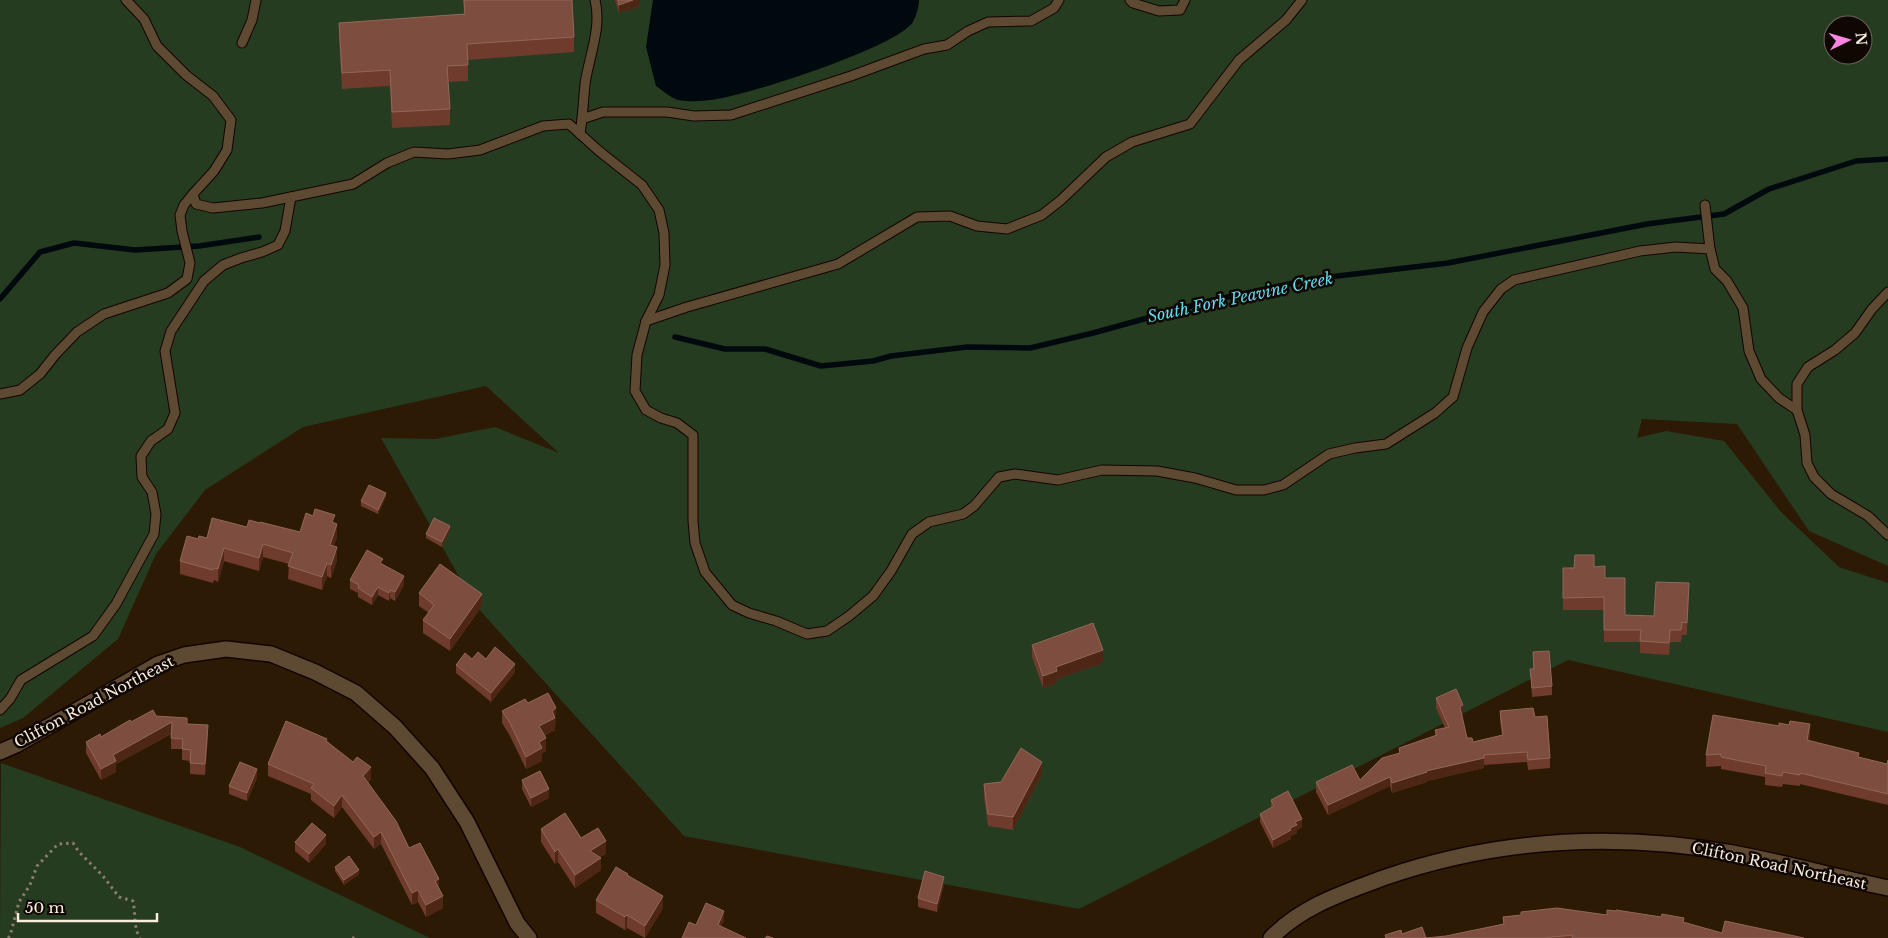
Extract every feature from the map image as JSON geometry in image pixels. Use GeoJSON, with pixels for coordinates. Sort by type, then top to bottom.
{"type":"FeatureCollection","features":[{"type":"Feature","properties":{"kind":"street","name":"Clifton Road Northeast"},"geometry":{"type":"LineString","coordinates":[[0,752],[16,745],[158,664],[184,655],[226,649],[271,654],[315,672],[356,693],[408,741],[432,768],[467,822],[517,923],[529,938]]}},
{"type":"Feature","properties":{"kind":"street","name":"Clifton Road Northeast"},"geometry":{"type":"LineString","coordinates":[[1271,938],[1303,912],[1351,890],[1423,865],[1489,849],[1521,844],[1585,840],[1653,843],[1696,848],[1734,853],[1888,888]]}},
{"type":"Feature","properties":{"kind":"lane"},"geometry":{"type":"LineString","coordinates":[[0,394],[20,390],[27,385],[40,374],[77,332],[104,314],[168,293],[187,279],[190,263],[180,215],[184,205],[214,171],[228,150],[231,120],[213,96],[186,75],[157,46],[144,19],[126,0]]}},
{"type":"Feature","properties":{"kind":"lane"},"geometry":{"type":"LineString","coordinates":[[242,43],[252,20],[256,0]]}},
{"type":"Feature","properties":{"kind":"lane"},"geometry":{"type":"LineString","coordinates":[[580,134],[586,82],[594,49],[598,13],[595,0]]}},
{"type":"Feature","properties":{"kind":"lane"},"geometry":{"type":"LineString","coordinates":[[582,118],[602,112],[667,112],[694,116],[731,115],[851,76],[924,49],[947,45],[968,31],[988,22],[1031,21],[1054,8],[1059,0]]}},
{"type":"Feature","properties":{"kind":"lane"},"geometry":{"type":"LineString","coordinates":[[1130,0],[1133,3],[1159,11],[1180,10],[1185,0]]}},
{"type":"Feature","properties":{"kind":"lane"},"geometry":{"type":"LineString","coordinates":[[646,321],[687,307],[838,264],[917,217],[950,216],[977,226],[1007,229],[1042,215],[1061,200],[1106,157],[1132,142],[1190,124],[1239,60],[1286,20],[1302,0]]}},
{"type":"Feature","properties":{"kind":"lane"},"geometry":{"type":"LineString","coordinates":[[193,194],[196,204],[213,208],[262,203],[353,184],[387,163],[414,152],[448,154],[480,150],[543,126],[569,124],[598,151],[642,185],[658,210],[664,233],[665,266],[658,295],[646,321],[637,355],[635,391],[646,410],[676,423],[693,435],[693,521],[695,543],[705,572],[732,605],[807,634],[826,631],[849,616],[873,596],[891,571],[912,534],[929,522],[963,514],[974,506],[999,478],[1015,474],[1058,480],[1102,470],[1157,471],[1195,478],[1236,490],[1264,490],[1283,485],[1329,454],[1386,444],[1435,413],[1453,397],[1467,348],[1483,312],[1501,289],[1514,280],[1640,251],[1676,247],[1710,249]]}},
{"type":"Feature","properties":{"kind":"lane"},"geometry":{"type":"LineString","coordinates":[[0,710],[21,680],[93,636],[116,604],[154,534],[156,514],[152,492],[142,477],[141,456],[151,440],[168,429],[175,413],[165,351],[171,331],[204,281],[223,265],[262,252],[278,244],[285,231],[291,196]]}},
{"type":"Feature","properties":{"kind":"lane"},"geometry":{"type":"LineString","coordinates":[[1705,204],[1710,249],[1715,269],[1727,281],[1743,308],[1749,351],[1761,379],[1779,398],[1797,410]]}},
{"type":"Feature","properties":{"kind":"lane"},"geometry":{"type":"LineString","coordinates":[[1888,292],[1872,309],[1855,333],[1835,350],[1808,367],[1797,384],[1797,410],[1805,435],[1807,463],[1814,477],[1831,494],[1868,516],[1888,535]]}},
{"type":"Feature","properties":{"kind":"path"},"geometry":{"type":"LineString","coordinates":[[8,938],[20,902],[30,885],[37,866],[58,844],[73,843],[103,876],[118,897],[133,901],[136,915],[135,930],[140,938]]}},
{"type":"Feature","properties":{"kind":"green space"},"geometry":{"type":"Polygon","coordinates":[[[0,0],[1888,0],[1888,566],[1809,531],[1737,424],[1642,419],[1637,438],[1666,431],[1724,441],[1781,512],[1839,567],[1888,583],[1888,732],[1568,660],[1079,909],[684,836],[475,605],[381,438],[435,439],[495,427],[559,453],[486,386],[303,427],[205,490],[156,554],[118,639],[23,718],[0,728],[0,0]]]}},
{"type":"Feature","properties":{"kind":"green space"},"geometry":{"type":"Polygon","coordinates":[[[1,763],[240,847],[430,938],[0,938],[1,763]]]}},
{"type":"Feature","properties":{"kind":"shaded area"},"geometry":{"type":"Polygon","coordinates":[[[653,0],[919,0],[913,22],[902,32],[857,55],[748,92],[719,99],[691,101],[675,99],[656,86],[646,47],[653,0]]]}},
{"type":"Feature","properties":{"kind":"building"},"geometry":{"type":"Polygon","coordinates":[[[464,0],[572,0],[574,37],[467,44],[468,65],[447,66],[450,109],[392,112],[390,70],[342,73],[339,23],[465,14],[464,0]]]}},
{"type":"Feature","properties":{"kind":"building"},"geometry":{"type":"Polygon","coordinates":[[[618,0],[633,0],[619,5],[618,0]]]}},
{"type":"Feature","properties":{"kind":"building"},"geometry":{"type":"Polygon","coordinates":[[[369,485],[386,493],[378,510],[361,501],[369,485]]]}},
{"type":"Feature","properties":{"kind":"building"},"geometry":{"type":"Polygon","coordinates":[[[315,509],[335,515],[332,522],[337,524],[330,545],[337,547],[331,565],[327,563],[322,577],[288,566],[293,553],[263,544],[259,558],[224,548],[218,569],[214,568],[213,570],[180,561],[187,536],[198,539],[199,536],[207,538],[212,518],[247,527],[249,520],[300,532],[306,513],[313,516],[315,509]]]}},
{"type":"Feature","properties":{"kind":"building"},"geometry":{"type":"Polygon","coordinates":[[[434,518],[450,526],[442,542],[426,534],[434,518]]]}},
{"type":"Feature","properties":{"kind":"building"},"geometry":{"type":"Polygon","coordinates":[[[367,550],[383,559],[380,563],[404,576],[395,592],[390,590],[389,593],[378,587],[372,597],[358,588],[359,585],[350,580],[367,550]]]}},
{"type":"Feature","properties":{"kind":"building"},"geometry":{"type":"Polygon","coordinates":[[[1575,555],[1594,555],[1594,567],[1605,566],[1605,578],[1625,578],[1625,615],[1654,616],[1656,582],[1689,583],[1687,623],[1682,622],[1681,630],[1670,630],[1669,643],[1640,641],[1641,630],[1604,630],[1604,597],[1563,598],[1563,568],[1574,568],[1575,555]]]}},
{"type":"Feature","properties":{"kind":"building"},"geometry":{"type":"Polygon","coordinates":[[[440,564],[482,594],[450,639],[423,620],[434,605],[419,593],[440,564]]]}},
{"type":"Feature","properties":{"kind":"building"},"geometry":{"type":"Polygon","coordinates":[[[1093,623],[1103,650],[1056,667],[1057,671],[1043,676],[1032,645],[1093,623]]]}},
{"type":"Feature","properties":{"kind":"building"},"geometry":{"type":"Polygon","coordinates":[[[495,647],[515,664],[491,693],[456,665],[465,653],[472,659],[478,652],[486,659],[495,647]]]}},
{"type":"Feature","properties":{"kind":"building"},"geometry":{"type":"Polygon","coordinates":[[[1549,651],[1552,686],[1532,688],[1530,669],[1534,669],[1533,652],[1549,651]]]}},
{"type":"Feature","properties":{"kind":"building"},"geometry":{"type":"Polygon","coordinates":[[[1456,689],[1463,705],[1460,707],[1467,738],[1472,738],[1473,742],[1503,735],[1500,711],[1533,708],[1535,717],[1547,716],[1550,758],[1528,760],[1527,752],[1484,755],[1484,758],[1426,771],[1392,783],[1390,777],[1328,805],[1316,782],[1352,765],[1360,780],[1382,758],[1400,753],[1399,748],[1437,735],[1435,730],[1449,727],[1436,698],[1456,689]]]}},
{"type":"Feature","properties":{"kind":"building"},"geometry":{"type":"Polygon","coordinates":[[[548,693],[556,708],[552,711],[555,718],[539,726],[546,738],[539,742],[542,748],[526,757],[510,723],[502,711],[525,699],[528,703],[548,693]]]}},
{"type":"Feature","properties":{"kind":"building"},"geometry":{"type":"Polygon","coordinates":[[[153,710],[156,716],[187,718],[187,724],[208,725],[205,764],[190,763],[191,750],[182,749],[183,739],[171,738],[172,722],[113,755],[116,761],[101,769],[86,742],[100,734],[101,737],[130,720],[131,722],[153,710]]]}},
{"type":"Feature","properties":{"kind":"building"},"geometry":{"type":"Polygon","coordinates":[[[1713,715],[1779,726],[1779,723],[1789,725],[1790,721],[1810,724],[1807,740],[1859,753],[1858,757],[1887,764],[1888,760],[1888,794],[1800,773],[1800,775],[1783,772],[1782,776],[1765,773],[1766,766],[1721,757],[1721,754],[1706,755],[1713,715]]]}},
{"type":"Feature","properties":{"kind":"building"},"geometry":{"type":"Polygon","coordinates":[[[286,721],[327,739],[326,741],[353,762],[357,757],[371,767],[363,776],[396,821],[409,848],[420,843],[439,879],[435,881],[443,896],[426,905],[418,890],[412,893],[381,832],[374,837],[342,795],[334,806],[311,788],[314,784],[268,764],[286,721]]]}},
{"type":"Feature","properties":{"kind":"building"},"geometry":{"type":"Polygon","coordinates":[[[1021,748],[1042,762],[1013,817],[988,814],[984,784],[1001,782],[1021,748]]]}},
{"type":"Feature","properties":{"kind":"building"},"geometry":{"type":"Polygon","coordinates":[[[240,762],[257,769],[247,793],[229,786],[240,762]]]}},
{"type":"Feature","properties":{"kind":"building"},"geometry":{"type":"Polygon","coordinates":[[[540,771],[549,789],[531,798],[522,780],[540,771]]]}},
{"type":"Feature","properties":{"kind":"building"},"geometry":{"type":"Polygon","coordinates":[[[1288,791],[1302,819],[1295,822],[1297,825],[1290,828],[1291,830],[1273,840],[1260,814],[1274,806],[1271,800],[1288,791]]]}},
{"type":"Feature","properties":{"kind":"building"},"geometry":{"type":"Polygon","coordinates":[[[565,813],[581,838],[598,828],[606,841],[590,851],[601,858],[575,875],[558,849],[555,852],[541,829],[565,813]]]}},
{"type":"Feature","properties":{"kind":"building"},"geometry":{"type":"Polygon","coordinates":[[[312,823],[326,835],[309,854],[295,842],[312,823]]]}},
{"type":"Feature","properties":{"kind":"building"},"geometry":{"type":"Polygon","coordinates":[[[349,856],[359,870],[344,880],[335,867],[349,856]]]}},
{"type":"Feature","properties":{"kind":"building"},"geometry":{"type":"Polygon","coordinates":[[[616,867],[663,896],[645,926],[596,900],[616,867]]]}},
{"type":"Feature","properties":{"kind":"building"},"geometry":{"type":"Polygon","coordinates":[[[925,871],[944,877],[937,904],[918,898],[925,871]]]}},
{"type":"Feature","properties":{"kind":"building"},"geometry":{"type":"Polygon","coordinates":[[[706,903],[724,911],[718,925],[746,938],[682,938],[689,922],[696,925],[706,903]]]}},
{"type":"Feature","properties":{"kind":"building"},"geometry":{"type":"Polygon","coordinates":[[[1557,908],[1607,915],[1607,910],[1661,917],[1662,914],[1684,918],[1683,922],[1722,933],[1725,921],[1804,938],[1572,938],[1573,935],[1543,938],[1426,938],[1446,936],[1504,924],[1503,917],[1521,915],[1521,912],[1557,908]]]}},
{"type":"Feature","properties":{"kind":"building"},"geometry":{"type":"Polygon","coordinates":[[[1422,927],[1426,938],[1386,938],[1385,935],[1401,930],[1402,934],[1422,927]]]}},
{"type":"Feature","properties":{"kind":"waterway","name":"South Fork Peavine Creek"},"geometry":{"type":"LineString","coordinates":[[675,337],[725,349],[765,349],[821,366],[873,361],[891,356],[967,347],[1030,348],[1209,301],[1312,279],[1448,263],[1647,224],[1724,214],[1769,189],[1856,161],[1888,159]]}},
{"type":"Feature","properties":{"kind":"waterway","name":"South Fork Peavine Creek"},"geometry":{"type":"LineString","coordinates":[[0,299],[40,252],[74,243],[135,250],[199,246],[259,237]]}}]}
